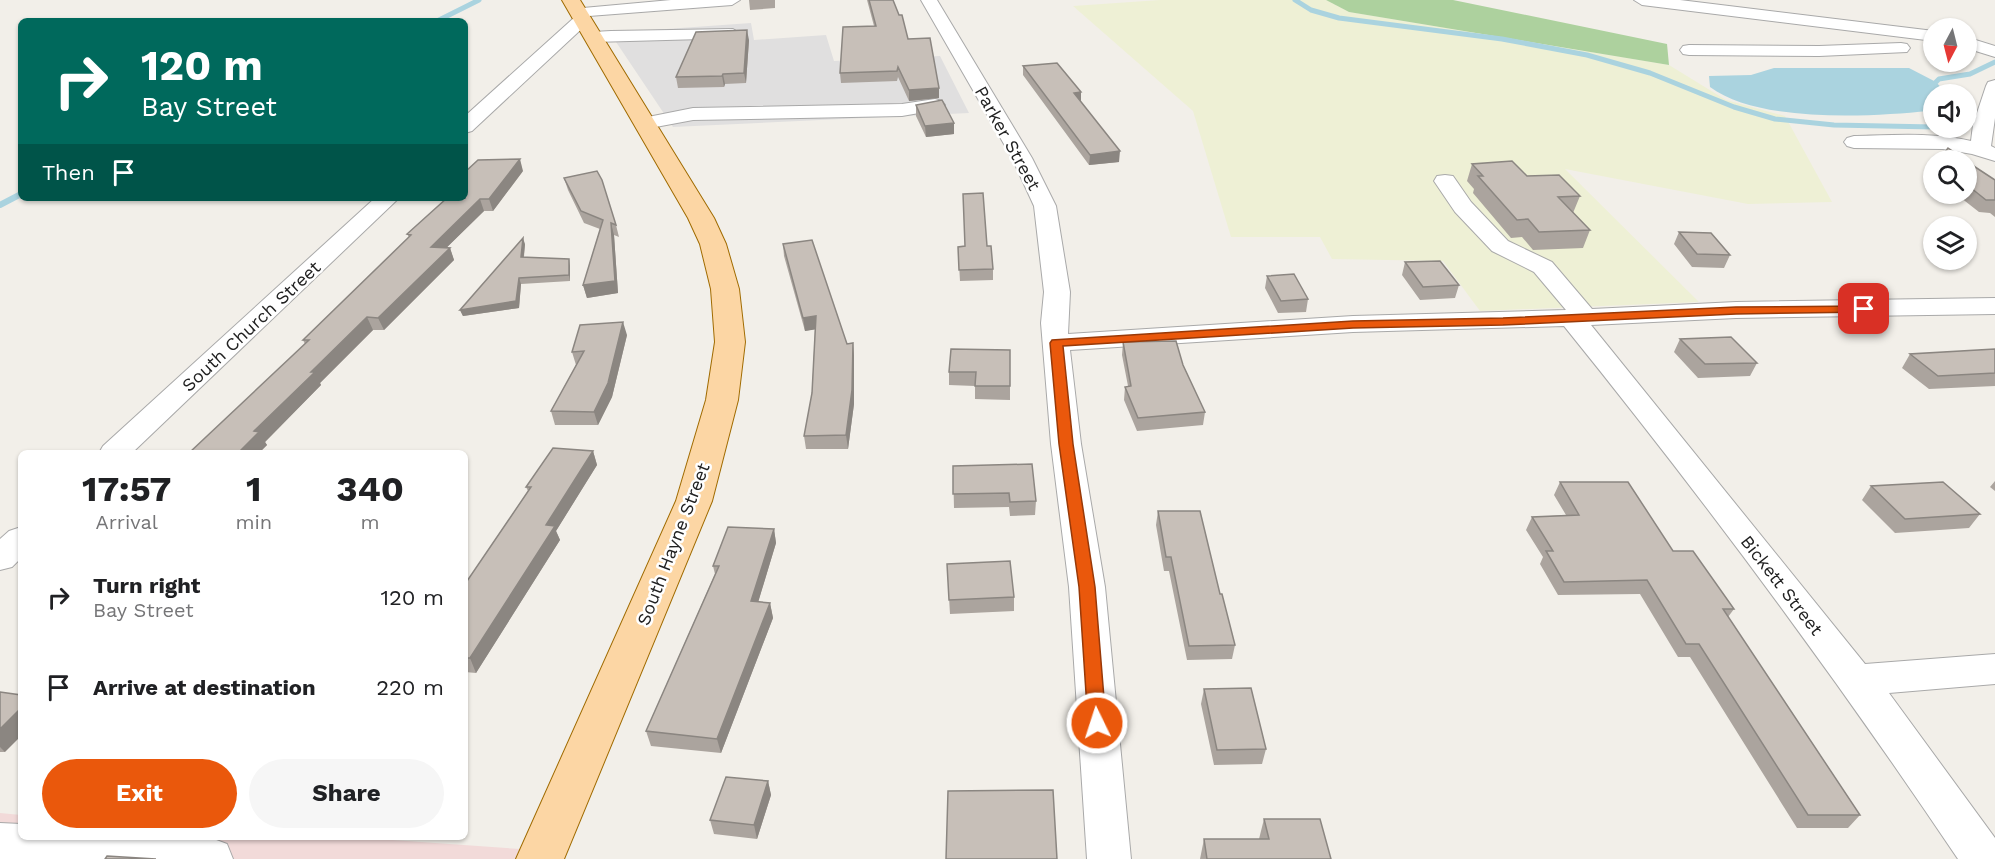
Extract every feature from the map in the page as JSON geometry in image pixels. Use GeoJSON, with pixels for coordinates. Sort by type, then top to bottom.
{"type":"FeatureCollection","features":[{"type":"Feature","properties":{"kind":"main road","name":"South Hayne Street"},"geometry":{"type":"LineString","coordinates":[[540,859],[694,501],[722,400],[730,342],[725,289],[713,244],[701,218],[581,17]]}},
{"type":"Feature","properties":{"kind":"street"},"geometry":{"type":"LineString","coordinates":[[468,124],[581,17],[732,0]]}},
{"type":"Feature","properties":{"kind":"street","name":"Parker Street"},"geometry":{"type":"LineString","coordinates":[[929,0],[1022,158],[1045,206],[1057,292],[1054,323],[1066,444],[1087,587],[1109,859]]}},
{"type":"Feature","properties":{"kind":"street"},"geometry":{"type":"LineString","coordinates":[[1642,0],[1923,35]]}},
{"type":"Feature","properties":{"kind":"street"},"geometry":{"type":"LineString","coordinates":[[581,17],[626,34],[669,36],[733,34]]}},
{"type":"Feature","properties":{"kind":"street"},"geometry":{"type":"LineString","coordinates":[[1977,46],[1995,52]]}},
{"type":"Feature","properties":{"kind":"street"},"geometry":{"type":"LineString","coordinates":[[1689,50],[1923,50]]}},
{"type":"Feature","properties":{"kind":"street"},"geometry":{"type":"LineString","coordinates":[[1977,61],[1995,67]]}},
{"type":"Feature","properties":{"kind":"street"},"geometry":{"type":"LineString","coordinates":[[1854,142],[1933,142],[1988,152],[1983,125],[1995,87]]}},
{"type":"Feature","properties":{"kind":"street"},"geometry":{"type":"LineString","coordinates":[[645,123],[771,104],[902,110],[935,105]]}},
{"type":"Feature","properties":{"kind":"street","name":"Bickett Street"},"geometry":{"type":"LineString","coordinates":[[1445,181],[1463,207],[1500,246],[1543,267],[1633,392],[1856,680],[1984,859]]}},
{"type":"Feature","properties":{"kind":"street","name":"South Church Street"},"geometry":{"type":"LineString","coordinates":[[117,450],[385,201]]}},
{"type":"Feature","properties":{"kind":"street"},"geometry":{"type":"LineString","coordinates":[[1056,343],[1353,324],[1736,310],[1995,306]]}},
{"type":"Feature","properties":{"kind":"street"},"geometry":{"type":"LineString","coordinates":[[0,558],[18,541]]}},
{"type":"Feature","properties":{"kind":"street"},"geometry":{"type":"LineString","coordinates":[[1856,680],[1995,669]]}},
{"type":"Feature","properties":{"kind":"street"},"geometry":{"type":"LineString","coordinates":[[0,843],[211,859]]}},
{"type":"Feature","properties":{"kind":"shaded area"},"geometry":{"type":"Polygon","coordinates":[[[751,23],[754,40],[826,35],[834,61],[940,56],[969,113],[673,127],[610,33],[751,23]]]}},
{"type":"Feature","properties":{"kind":"shaded area"},"geometry":{"type":"Polygon","coordinates":[[[0,813],[18,815],[18,840],[392,840],[520,849],[515,859],[0,859],[0,813]]]}},
{"type":"Feature","properties":{"kind":"green space"},"geometry":{"type":"Polygon","coordinates":[[[1160,0],[1326,0],[1349,12],[1669,65],[1726,100],[1785,116],[1832,202],[1748,204],[1565,169],[1699,302],[1480,311],[1443,261],[1332,259],[1320,237],[1231,237],[1193,111],[1073,6],[1160,0]]]}},
{"type":"Feature","properties":{"kind":"green space"},"geometry":{"type":"Polygon","coordinates":[[[1326,0],[1453,0],[1667,44],[1669,65],[1349,12],[1326,0]]]}},
{"type":"Feature","properties":{"kind":"water"},"geometry":{"type":"Polygon","coordinates":[[[1774,68],[1909,68],[1938,84],[1923,84],[1923,111],[1846,116],[1785,112],[1756,107],[1731,99],[1710,87],[1709,76],[1751,75],[1774,68]]]}},
{"type":"Feature","properties":{"kind":"building"},"geometry":{"type":"Polygon","coordinates":[[[869,0],[893,0],[899,15],[902,15],[908,39],[930,38],[939,88],[909,90],[898,67],[897,71],[840,73],[843,27],[876,26],[869,0]]]}},
{"type":"Feature","properties":{"kind":"building"},"geometry":{"type":"Polygon","coordinates":[[[747,30],[744,73],[676,77],[696,32],[747,30]]]}},
{"type":"Feature","properties":{"kind":"building"},"geometry":{"type":"Polygon","coordinates":[[[1057,63],[1081,92],[1074,93],[1120,151],[1090,155],[1023,66],[1057,63]]]}},
{"type":"Feature","properties":{"kind":"building"},"geometry":{"type":"Polygon","coordinates":[[[942,100],[954,123],[925,126],[916,105],[942,100]]]}},
{"type":"Feature","properties":{"kind":"building"},"geometry":{"type":"Polygon","coordinates":[[[520,159],[489,199],[480,199],[431,247],[450,248],[378,318],[367,317],[254,431],[259,432],[241,450],[192,450],[309,340],[303,340],[411,235],[407,234],[444,201],[468,201],[468,169],[478,160],[520,159]]]}},
{"type":"Feature","properties":{"kind":"building"},"geometry":{"type":"Polygon","coordinates":[[[1512,161],[1527,176],[1559,175],[1580,196],[1558,197],[1590,230],[1539,232],[1528,219],[1517,220],[1478,176],[1483,176],[1472,164],[1512,161]]]}},
{"type":"Feature","properties":{"kind":"building"},"geometry":{"type":"Polygon","coordinates":[[[1977,168],[1995,180],[1995,200],[1986,200],[1977,193],[1977,168]]]}},
{"type":"Feature","properties":{"kind":"building"},"geometry":{"type":"Polygon","coordinates":[[[597,171],[616,225],[611,223],[615,281],[583,285],[603,220],[581,211],[564,178],[597,171]]]}},
{"type":"Feature","properties":{"kind":"building"},"geometry":{"type":"Polygon","coordinates":[[[983,193],[987,246],[991,246],[993,269],[959,270],[958,247],[965,246],[963,194],[983,193]]]}},
{"type":"Feature","properties":{"kind":"building"},"geometry":{"type":"Polygon","coordinates":[[[1679,232],[1711,233],[1730,255],[1697,254],[1679,232]]]}},
{"type":"Feature","properties":{"kind":"building"},"geometry":{"type":"Polygon","coordinates":[[[523,238],[521,257],[569,259],[569,275],[519,278],[516,301],[460,310],[523,238]]]}},
{"type":"Feature","properties":{"kind":"building"},"geometry":{"type":"Polygon","coordinates":[[[812,240],[847,344],[853,343],[852,390],[846,435],[804,436],[812,393],[816,316],[803,318],[783,244],[812,240]]]}},
{"type":"Feature","properties":{"kind":"building"},"geometry":{"type":"Polygon","coordinates":[[[1440,261],[1459,285],[1423,287],[1405,262],[1440,261]]]}},
{"type":"Feature","properties":{"kind":"building"},"geometry":{"type":"Polygon","coordinates":[[[1294,274],[1308,299],[1281,301],[1267,276],[1294,274]]]}},
{"type":"Feature","properties":{"kind":"building"},"geometry":{"type":"Polygon","coordinates":[[[623,322],[608,383],[594,412],[551,411],[584,351],[572,352],[580,325],[623,322]]]}},
{"type":"Feature","properties":{"kind":"building"},"geometry":{"type":"Polygon","coordinates":[[[1731,337],[1757,363],[1705,364],[1680,339],[1731,337]]]}},
{"type":"Feature","properties":{"kind":"building"},"geometry":{"type":"Polygon","coordinates":[[[1176,341],[1183,365],[1205,412],[1138,418],[1125,387],[1131,386],[1123,342],[1176,341]]]}},
{"type":"Feature","properties":{"kind":"building"},"geometry":{"type":"Polygon","coordinates":[[[951,349],[1010,350],[1010,386],[975,386],[976,372],[949,372],[951,349]]]}},
{"type":"Feature","properties":{"kind":"building"},"geometry":{"type":"Polygon","coordinates":[[[1995,349],[1995,373],[1938,376],[1910,354],[1995,349]]]}},
{"type":"Feature","properties":{"kind":"building"},"geometry":{"type":"Polygon","coordinates":[[[553,448],[593,451],[546,525],[555,526],[468,658],[468,580],[531,487],[526,487],[553,448]]]}},
{"type":"Feature","properties":{"kind":"building"},"geometry":{"type":"Polygon","coordinates":[[[1032,464],[1036,501],[1010,502],[1009,493],[953,494],[953,466],[1032,464]]]}},
{"type":"Feature","properties":{"kind":"building"},"geometry":{"type":"Polygon","coordinates":[[[1560,482],[1628,482],[1673,551],[1693,551],[1734,609],[1723,609],[1860,815],[1808,815],[1699,644],[1686,644],[1647,580],[1564,582],[1546,551],[1553,551],[1532,517],[1579,515],[1560,482]]]}},
{"type":"Feature","properties":{"kind":"building"},"geometry":{"type":"Polygon","coordinates":[[[1943,482],[1980,514],[1905,519],[1871,486],[1943,482]]]}},
{"type":"Feature","properties":{"kind":"building"},"geometry":{"type":"Polygon","coordinates":[[[1158,511],[1200,511],[1235,645],[1189,646],[1171,557],[1166,557],[1158,511]]]}},
{"type":"Feature","properties":{"kind":"building"},"geometry":{"type":"Polygon","coordinates":[[[728,527],[774,529],[751,601],[770,603],[717,739],[646,731],[719,566],[713,566],[728,527]]]}},
{"type":"Feature","properties":{"kind":"building"},"geometry":{"type":"Polygon","coordinates":[[[1010,561],[1014,597],[949,600],[947,564],[1010,561]]]}},
{"type":"Feature","properties":{"kind":"building"},"geometry":{"type":"Polygon","coordinates":[[[1251,688],[1266,749],[1217,750],[1204,689],[1251,688]]]}},
{"type":"Feature","properties":{"kind":"building"},"geometry":{"type":"Polygon","coordinates":[[[0,692],[18,695],[18,711],[0,729],[0,692]]]}},
{"type":"Feature","properties":{"kind":"building"},"geometry":{"type":"Polygon","coordinates":[[[726,777],[768,781],[754,825],[710,820],[726,777]]]}},
{"type":"Feature","properties":{"kind":"building"},"geometry":{"type":"Polygon","coordinates":[[[1053,790],[1057,859],[946,859],[948,791],[1053,790]]]}},
{"type":"Feature","properties":{"kind":"building"},"geometry":{"type":"Polygon","coordinates":[[[1264,819],[1320,819],[1331,859],[1207,859],[1204,839],[1269,839],[1264,819]]]}},
{"type":"Feature","properties":{"kind":"building"},"geometry":{"type":"Polygon","coordinates":[[[107,856],[156,859],[105,859],[107,856]]]}},
{"type":"Feature","properties":{"kind":"waterway"},"geometry":{"type":"LineString","coordinates":[[443,18],[479,0]]}},
{"type":"Feature","properties":{"kind":"waterway"},"geometry":{"type":"LineString","coordinates":[[1295,0],[1311,10],[1339,18],[1502,39],[1587,55],[1650,73],[1734,107],[1775,119],[1834,125],[1923,127]]}},
{"type":"Feature","properties":{"kind":"waterway"},"geometry":{"type":"LineString","coordinates":[[1936,82],[1939,79],[1970,74],[1995,62]]}},
{"type":"Feature","properties":{"kind":"waterway"},"geometry":{"type":"LineString","coordinates":[[0,205],[18,196]]}},
{"type":"Feature","properties":{"kind":"route"},"geometry":{"type":"LineString","coordinates":[[1097,723],[1087,587],[1066,444],[1056,343],[1353,324],[1503,321],[1736,310],[1864,309]]}}]}
